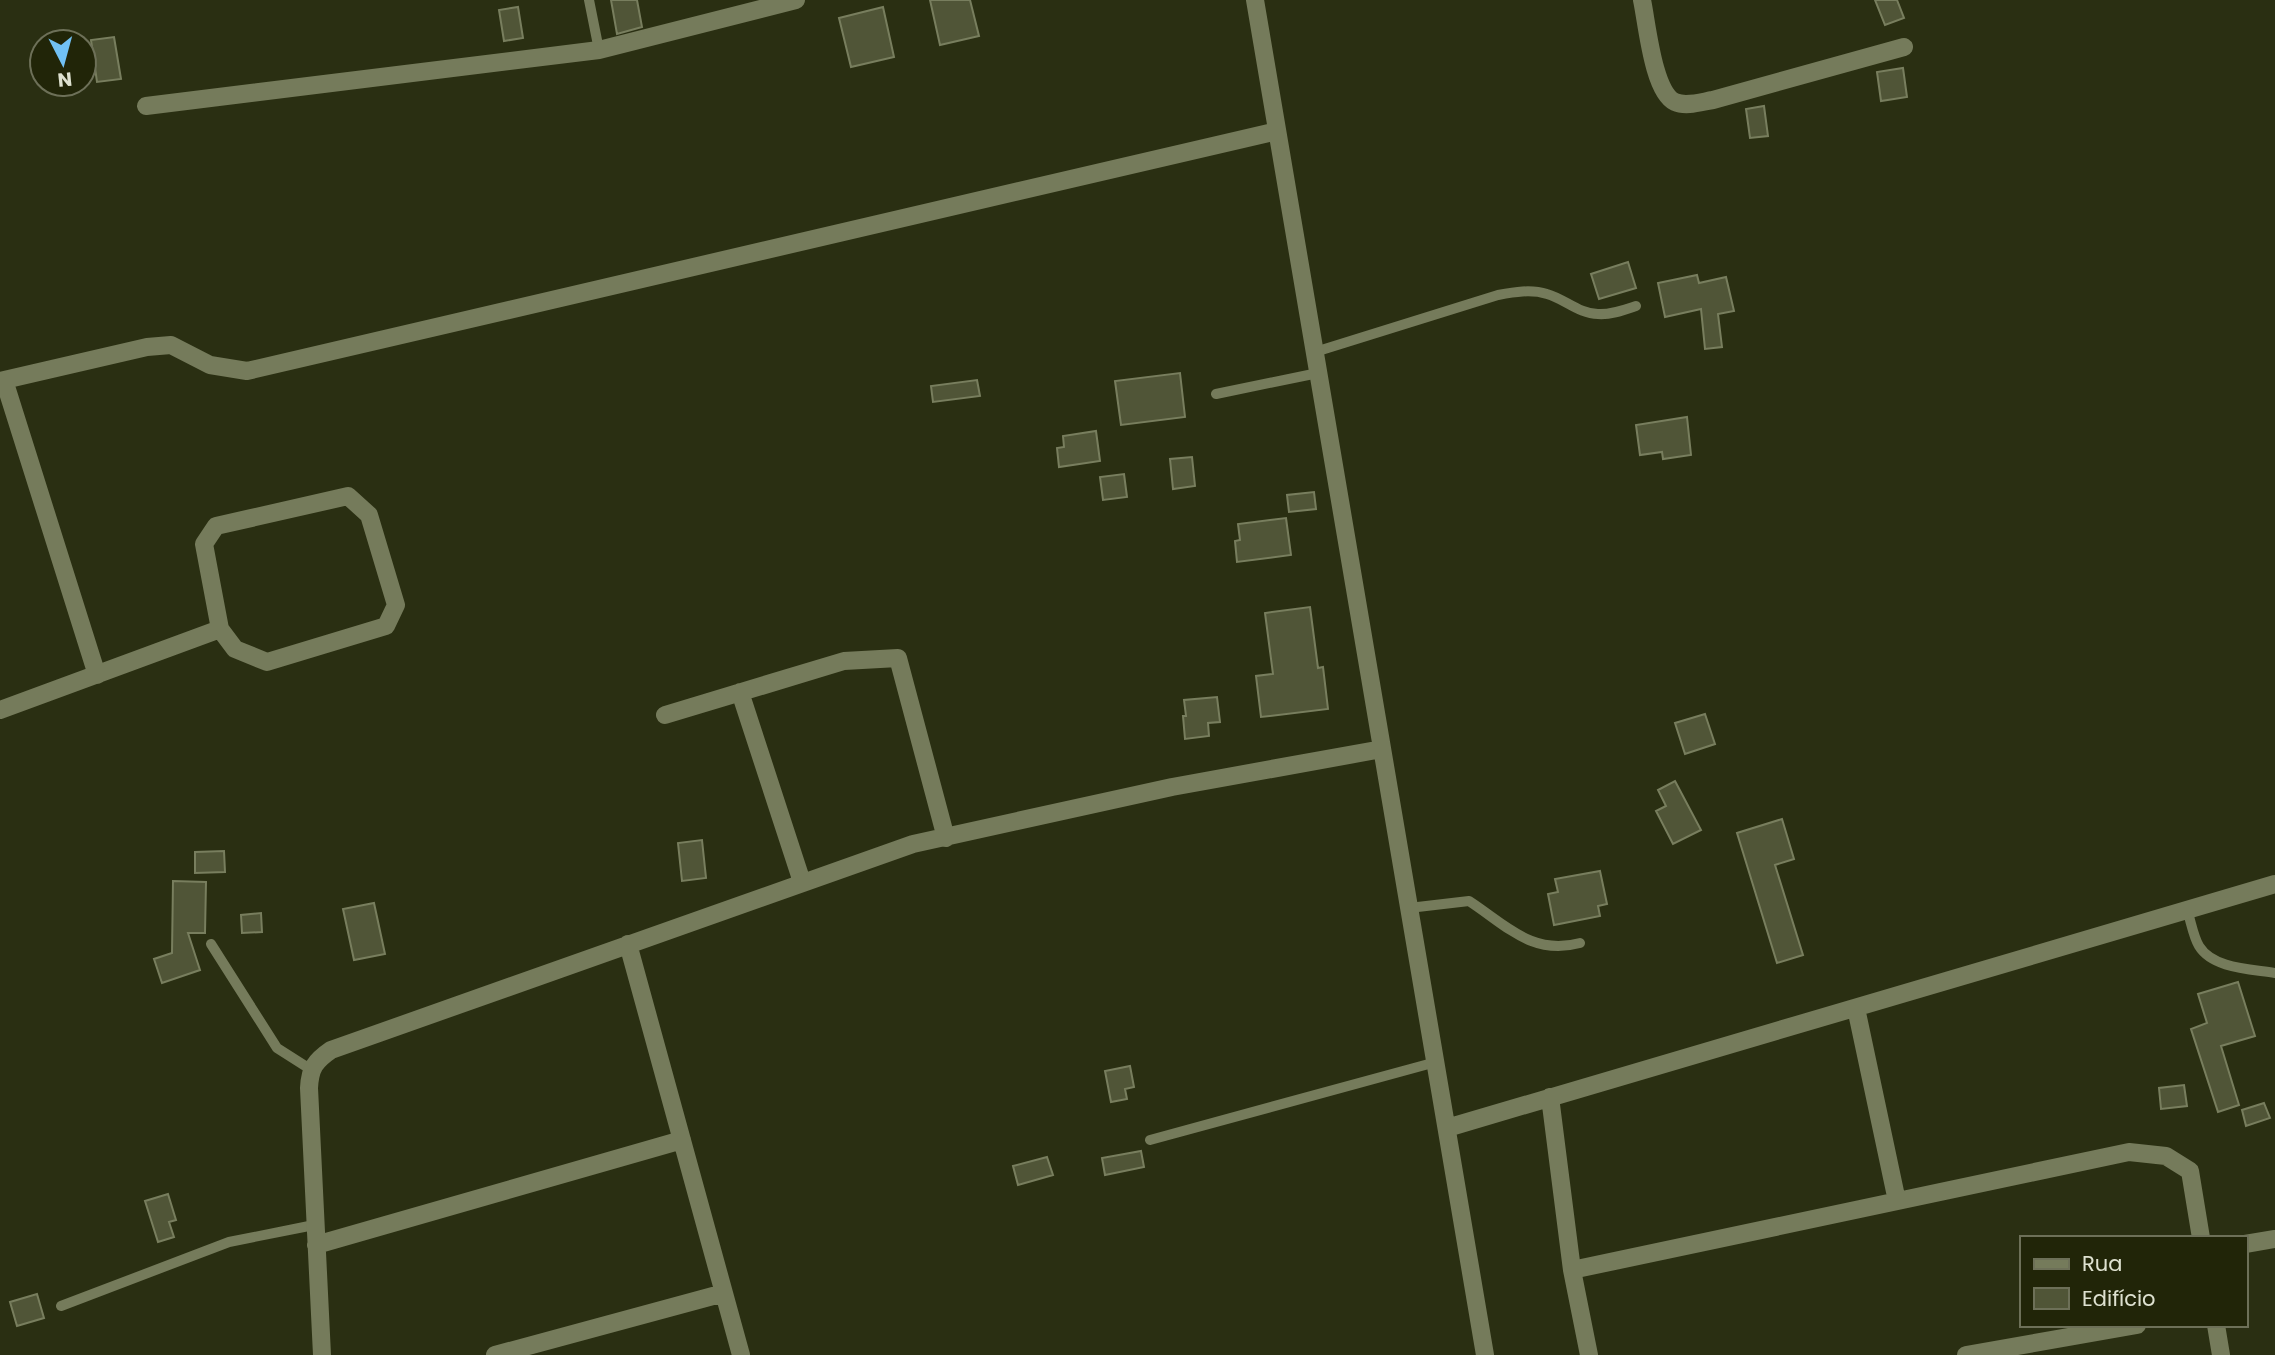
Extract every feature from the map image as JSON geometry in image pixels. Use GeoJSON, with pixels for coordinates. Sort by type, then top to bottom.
{"type":"FeatureCollection","features":[{"type":"Feature","properties":{"kind":"street"},"geometry":{"type":"LineString","coordinates":[[146,106],[599,50],[796,0]]}},
{"type":"Feature","properties":{"kind":"street"},"geometry":{"type":"LineString","coordinates":[[1255,0],[1485,1355]]}},
{"type":"Feature","properties":{"kind":"street"},"geometry":{"type":"LineString","coordinates":[[1642,0],[1660,83],[1667,96],[1677,103],[1713,100],[1904,47]]}},
{"type":"Feature","properties":{"kind":"street"},"geometry":{"type":"LineString","coordinates":[[97,675],[2,381],[147,347],[171,345],[210,365],[247,371],[1277,131]]}},
{"type":"Feature","properties":{"kind":"street"},"geometry":{"type":"LineString","coordinates":[[348,496],[369,515],[396,605],[386,626],[267,662],[235,649],[220,629],[204,544],[216,526],[348,496]]}},
{"type":"Feature","properties":{"kind":"street"},"geometry":{"type":"LineString","coordinates":[[0,710],[220,629]]}},
{"type":"Feature","properties":{"kind":"street"},"geometry":{"type":"LineString","coordinates":[[665,715],[844,661],[898,658],[946,838]]}},
{"type":"Feature","properties":{"kind":"street"},"geometry":{"type":"LineString","coordinates":[[740,692],[802,882]]}},
{"type":"Feature","properties":{"kind":"street"},"geometry":{"type":"LineString","coordinates":[[322,1355],[309,1088],[310,1069],[318,1058],[331,1049],[913,845],[1172,787],[1382,749]]}},
{"type":"Feature","properties":{"kind":"street"},"geometry":{"type":"LineString","coordinates":[[1447,1128],[2275,884]]}},
{"type":"Feature","properties":{"kind":"street"},"geometry":{"type":"LineString","coordinates":[[628,944],[741,1355]]}},
{"type":"Feature","properties":{"kind":"street"},"geometry":{"type":"LineString","coordinates":[[1856,1008],[1897,1201]]}},
{"type":"Feature","properties":{"kind":"street"},"geometry":{"type":"LineString","coordinates":[[1550,1097],[1572,1270],[1589,1355]]}},
{"type":"Feature","properties":{"kind":"street"},"geometry":{"type":"LineString","coordinates":[[316,1245],[682,1140]]}},
{"type":"Feature","properties":{"kind":"street"},"geometry":{"type":"LineString","coordinates":[[1572,1270],[2129,1152],[2166,1156],[2190,1171],[2201,1236]]}},
{"type":"Feature","properties":{"kind":"street"},"geometry":{"type":"LineString","coordinates":[[2247,1244],[2275,1239]]}},
{"type":"Feature","properties":{"kind":"street"},"geometry":{"type":"LineString","coordinates":[[495,1355],[724,1293]]}},
{"type":"Feature","properties":{"kind":"street"},"geometry":{"type":"LineString","coordinates":[[1966,1355],[2126,1327]]}},
{"type":"Feature","properties":{"kind":"street"},"geometry":{"type":"LineString","coordinates":[[2216,1327],[2221,1355]]}},
{"type":"Feature","properties":{"kind":"lane"},"geometry":{"type":"LineString","coordinates":[[589,0],[599,50]]}},
{"type":"Feature","properties":{"kind":"lane"},"geometry":{"type":"LineString","coordinates":[[1315,352],[1498,295],[1518,292],[1549,294],[1583,311],[1596,314],[1610,314],[1636,306]]}},
{"type":"Feature","properties":{"kind":"lane"},"geometry":{"type":"LineString","coordinates":[[1216,394],[1318,373]]}},
{"type":"Feature","properties":{"kind":"lane"},"geometry":{"type":"LineString","coordinates":[[1409,908],[1469,901],[1514,933],[1535,943],[1564,947],[1580,943]]}},
{"type":"Feature","properties":{"kind":"lane"},"geometry":{"type":"LineString","coordinates":[[2188,910],[2197,944],[2204,952],[2224,963],[2275,973]]}},
{"type":"Feature","properties":{"kind":"lane"},"geometry":{"type":"LineString","coordinates":[[211,944],[277,1048],[310,1069]]}},
{"type":"Feature","properties":{"kind":"lane"},"geometry":{"type":"LineString","coordinates":[[1150,1140],[1436,1062]]}},
{"type":"Feature","properties":{"kind":"lane"},"geometry":{"type":"LineString","coordinates":[[61,1307],[229,1241],[314,1225]]}},
{"type":"Feature","properties":{"kind":"building"},"geometry":{"type":"Polygon","coordinates":[[[611,0],[637,0],[642,27],[617,34],[611,0]]]}},
{"type":"Feature","properties":{"kind":"building"},"geometry":{"type":"Polygon","coordinates":[[[930,0],[970,0],[979,36],[940,45],[930,0]]]}},
{"type":"Feature","properties":{"kind":"building"},"geometry":{"type":"Polygon","coordinates":[[[1875,0],[1897,0],[1904,18],[1885,25],[1875,0]]]}},
{"type":"Feature","properties":{"kind":"building"},"geometry":{"type":"Polygon","coordinates":[[[518,7],[523,38],[504,41],[499,10],[518,7]]]}},
{"type":"Feature","properties":{"kind":"building"},"geometry":{"type":"Polygon","coordinates":[[[883,7],[894,57],[851,67],[839,18],[883,7]]]}},
{"type":"Feature","properties":{"kind":"building"},"geometry":{"type":"Polygon","coordinates":[[[114,37],[121,79],[98,82],[98,39],[114,37]]]}},
{"type":"Feature","properties":{"kind":"building"},"geometry":{"type":"Polygon","coordinates":[[[1903,68],[1907,97],[1881,101],[1877,72],[1903,68]]]}},
{"type":"Feature","properties":{"kind":"building"},"geometry":{"type":"Polygon","coordinates":[[[1764,106],[1768,136],[1750,138],[1746,109],[1764,106]]]}},
{"type":"Feature","properties":{"kind":"building"},"geometry":{"type":"Polygon","coordinates":[[[1628,262],[1636,288],[1599,299],[1591,274],[1628,262]]]}},
{"type":"Feature","properties":{"kind":"building"},"geometry":{"type":"Polygon","coordinates":[[[1697,275],[1699,283],[1726,277],[1734,311],[1718,314],[1722,347],[1705,349],[1701,309],[1665,317],[1658,283],[1697,275]]]}},
{"type":"Feature","properties":{"kind":"building"},"geometry":{"type":"Polygon","coordinates":[[[1180,373],[1185,417],[1121,425],[1115,381],[1180,373]]]}},
{"type":"Feature","properties":{"kind":"building"},"geometry":{"type":"Polygon","coordinates":[[[977,380],[980,396],[933,402],[931,386],[977,380]]]}},
{"type":"Feature","properties":{"kind":"building"},"geometry":{"type":"Polygon","coordinates":[[[1687,417],[1691,455],[1663,459],[1662,452],[1640,455],[1636,425],[1687,417]]]}},
{"type":"Feature","properties":{"kind":"building"},"geometry":{"type":"Polygon","coordinates":[[[1096,431],[1100,461],[1059,467],[1057,448],[1064,447],[1063,436],[1096,431]]]}},
{"type":"Feature","properties":{"kind":"building"},"geometry":{"type":"Polygon","coordinates":[[[1192,457],[1195,486],[1173,489],[1170,459],[1192,457]]]}},
{"type":"Feature","properties":{"kind":"building"},"geometry":{"type":"Polygon","coordinates":[[[1124,474],[1127,497],[1103,500],[1100,477],[1124,474]]]}},
{"type":"Feature","properties":{"kind":"building"},"geometry":{"type":"Polygon","coordinates":[[[1314,492],[1316,509],[1289,512],[1287,495],[1314,492]]]}},
{"type":"Feature","properties":{"kind":"building"},"geometry":{"type":"Polygon","coordinates":[[[1286,518],[1291,555],[1237,562],[1235,541],[1240,540],[1238,524],[1286,518]]]}},
{"type":"Feature","properties":{"kind":"building"},"geometry":{"type":"Polygon","coordinates":[[[1310,607],[1318,668],[1323,667],[1328,709],[1261,717],[1256,676],[1273,674],[1265,613],[1310,607]]]}},
{"type":"Feature","properties":{"kind":"building"},"geometry":{"type":"Polygon","coordinates":[[[1217,697],[1220,722],[1208,723],[1209,736],[1185,739],[1184,700],[1217,697]]]}},
{"type":"Feature","properties":{"kind":"building"},"geometry":{"type":"Polygon","coordinates":[[[1705,714],[1715,744],[1685,754],[1675,723],[1705,714]]]}},
{"type":"Feature","properties":{"kind":"building"},"geometry":{"type":"Polygon","coordinates":[[[1675,781],[1701,830],[1673,844],[1656,811],[1666,806],[1658,790],[1675,781]]]}},
{"type":"Feature","properties":{"kind":"building"},"geometry":{"type":"Polygon","coordinates":[[[1782,819],[1794,859],[1775,865],[1803,955],[1777,963],[1737,833],[1782,819]]]}},
{"type":"Feature","properties":{"kind":"building"},"geometry":{"type":"Polygon","coordinates":[[[702,840],[706,878],[682,881],[678,843],[702,840]]]}},
{"type":"Feature","properties":{"kind":"building"},"geometry":{"type":"Polygon","coordinates":[[[224,851],[225,872],[195,873],[195,852],[224,851]]]}},
{"type":"Feature","properties":{"kind":"building"},"geometry":{"type":"Polygon","coordinates":[[[1600,871],[1607,904],[1598,906],[1600,916],[1554,925],[1548,894],[1558,892],[1555,879],[1600,871]]]}},
{"type":"Feature","properties":{"kind":"building"},"geometry":{"type":"Polygon","coordinates":[[[173,881],[206,882],[205,933],[188,933],[200,970],[162,983],[154,959],[172,953],[173,881]]]}},
{"type":"Feature","properties":{"kind":"building"},"geometry":{"type":"Polygon","coordinates":[[[374,903],[385,954],[354,960],[343,909],[374,903]]]}},
{"type":"Feature","properties":{"kind":"building"},"geometry":{"type":"Polygon","coordinates":[[[261,913],[262,932],[242,933],[241,915],[261,913]]]}},
{"type":"Feature","properties":{"kind":"building"},"geometry":{"type":"Polygon","coordinates":[[[2238,982],[2255,1036],[2221,1046],[2239,1105],[2218,1112],[2191,1029],[2207,1023],[2198,994],[2238,982]]]}},
{"type":"Feature","properties":{"kind":"building"},"geometry":{"type":"Polygon","coordinates":[[[1130,1066],[1134,1087],[1125,1089],[1127,1099],[1111,1102],[1105,1071],[1130,1066]]]}},
{"type":"Feature","properties":{"kind":"building"},"geometry":{"type":"Polygon","coordinates":[[[2184,1085],[2187,1106],[2161,1109],[2159,1088],[2184,1085]]]}},
{"type":"Feature","properties":{"kind":"building"},"geometry":{"type":"Polygon","coordinates":[[[2264,1103],[2270,1118],[2246,1126],[2242,1110],[2264,1103]]]}},
{"type":"Feature","properties":{"kind":"building"},"geometry":{"type":"Polygon","coordinates":[[[1141,1151],[1144,1167],[1105,1175],[1102,1158],[1141,1151]]]}},
{"type":"Feature","properties":{"kind":"building"},"geometry":{"type":"Polygon","coordinates":[[[1047,1157],[1053,1175],[1018,1185],[1013,1166],[1047,1157]]]}},
{"type":"Feature","properties":{"kind":"building"},"geometry":{"type":"Polygon","coordinates":[[[168,1194],[176,1220],[169,1222],[174,1237],[158,1242],[145,1201],[168,1194]]]}},
{"type":"Feature","properties":{"kind":"building"},"geometry":{"type":"Polygon","coordinates":[[[37,1294],[44,1318],[17,1326],[10,1302],[37,1294]]]}}]}
